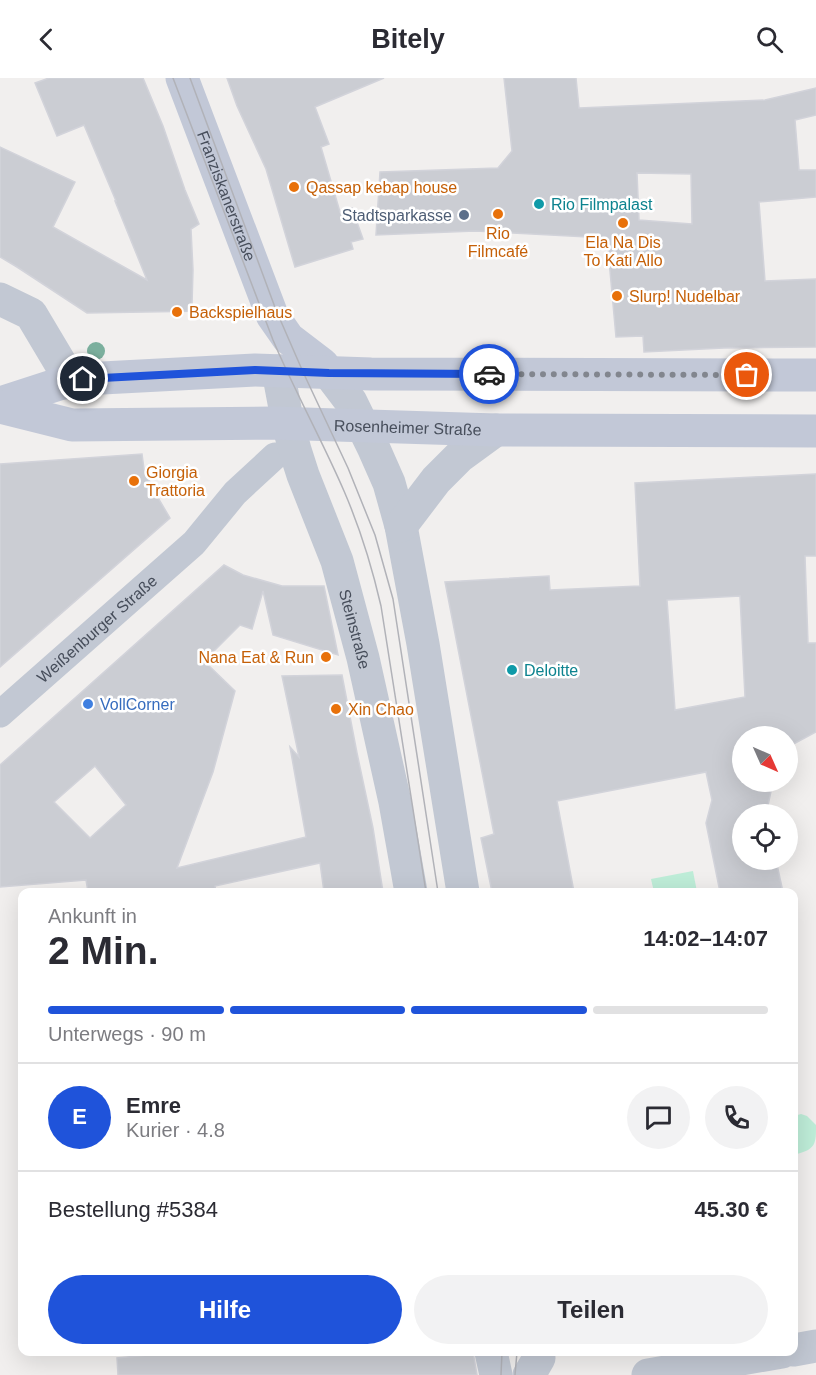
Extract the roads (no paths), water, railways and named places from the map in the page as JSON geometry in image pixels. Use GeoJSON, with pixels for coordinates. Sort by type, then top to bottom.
{"type":"FeatureCollection","features":[{"type":"Feature","properties":{"kind":"main road","name":"Franziskanerstraße"},"geometry":{"type":"LineString","coordinates":[[182,78],[272,315],[288,338],[322,364],[329,373]]}},
{"type":"Feature","properties":{"kind":"main road","name":"Franziskanerstraße"},"geometry":{"type":"LineString","coordinates":[[272,315],[278,371]]}},
{"type":"Feature","properties":{"kind":"main road"},"geometry":{"type":"LineString","coordinates":[[0,405],[59,384],[83,379],[255,370],[329,373],[816,375]]}},
{"type":"Feature","properties":{"kind":"main road","name":"Rosenheimer Straße"},"geometry":{"type":"LineString","coordinates":[[0,405],[72,425],[273,423],[496,430],[816,431]]}},
{"type":"Feature","properties":{"kind":"street"},"geometry":{"type":"LineString","coordinates":[[0,299],[31,315],[62,366],[83,379]]}},
{"type":"Feature","properties":{"kind":"street","name":"Steinstraße"},"geometry":{"type":"LineString","coordinates":[[278,371],[288,424],[303,475],[337,561],[354,625],[395,802],[410,888]]}},
{"type":"Feature","properties":{"kind":"street"},"geometry":{"type":"LineString","coordinates":[[329,373],[351,402],[363,427],[389,483],[401,526],[423,644],[462,888]]}},
{"type":"Feature","properties":{"kind":"street"},"geometry":{"type":"LineString","coordinates":[[401,526],[436,480],[459,457],[496,430]]}},
{"type":"Feature","properties":{"kind":"street","name":"Weißenburger Straße"},"geometry":{"type":"LineString","coordinates":[[0,714],[194,543],[235,493],[274,456]]}},
{"type":"Feature","properties":{"kind":"street"},"geometry":{"type":"LineString","coordinates":[[798,1349],[816,1346]]}},
{"type":"Feature","properties":{"kind":"street"},"geometry":{"type":"LineString","coordinates":[[492,1356],[496,1375]]}},
{"type":"Feature","properties":{"kind":"street"},"geometry":{"type":"LineString","coordinates":[[529,1375],[539,1356]]}},
{"type":"Feature","properties":{"kind":"street"},"geometry":{"type":"LineString","coordinates":[[648,1375],[759,1356]]}},
{"type":"Feature","properties":{"kind":"tram line"},"geometry":{"type":"LineString","coordinates":[[173,78],[273,340],[344,491],[365,548],[381,606],[425,888]]}},
{"type":"Feature","properties":{"kind":"tram line"},"geometry":{"type":"LineString","coordinates":[[190,78],[276,310],[348,468],[375,535],[393,599],[437,888]]}},
{"type":"Feature","properties":{"kind":"tram line"},"geometry":{"type":"LineString","coordinates":[[501,1375],[502,1356]]}},
{"type":"Feature","properties":{"kind":"tram line"},"geometry":{"type":"LineString","coordinates":[[515,1375],[517,1356]]}},
{"type":"Feature","properties":{"kind":"place","name":"Qassap kebap house"},"geometry":{"type":"Point","coordinates":[294,187]}},
{"type":"Feature","properties":{"kind":"place","name":"Rio Filmpalast"},"geometry":{"type":"Point","coordinates":[539,204]}},
{"type":"Feature","properties":{"kind":"place","name":"Rio Filmcafé"},"geometry":{"type":"Point","coordinates":[498,214]}},
{"type":"Feature","properties":{"kind":"place","name":"Stadtsparkasse"},"geometry":{"type":"Point","coordinates":[464,215]}},
{"type":"Feature","properties":{"kind":"place","name":"Ela Na Dis To Kati Allo"},"geometry":{"type":"Point","coordinates":[623,223]}},
{"type":"Feature","properties":{"kind":"place","name":"Slurp! Nudelbar"},"geometry":{"type":"Point","coordinates":[617,296]}},
{"type":"Feature","properties":{"kind":"place","name":"Backspielhaus"},"geometry":{"type":"Point","coordinates":[177,312]}},
{"type":"Feature","properties":{"kind":"place","name":"Giorgia Trattoria"},"geometry":{"type":"Point","coordinates":[134,481]}},
{"type":"Feature","properties":{"kind":"place","name":"Nana Eat & Run"},"geometry":{"type":"Point","coordinates":[326,657]}},
{"type":"Feature","properties":{"kind":"place","name":"Deloitte"},"geometry":{"type":"Point","coordinates":[512,670]}},
{"type":"Feature","properties":{"kind":"place","name":"VollCorner"},"geometry":{"type":"Point","coordinates":[88,704]}},
{"type":"Feature","properties":{"kind":"place","name":"Xin Chao"},"geometry":{"type":"Point","coordinates":[336,709]}}]}
